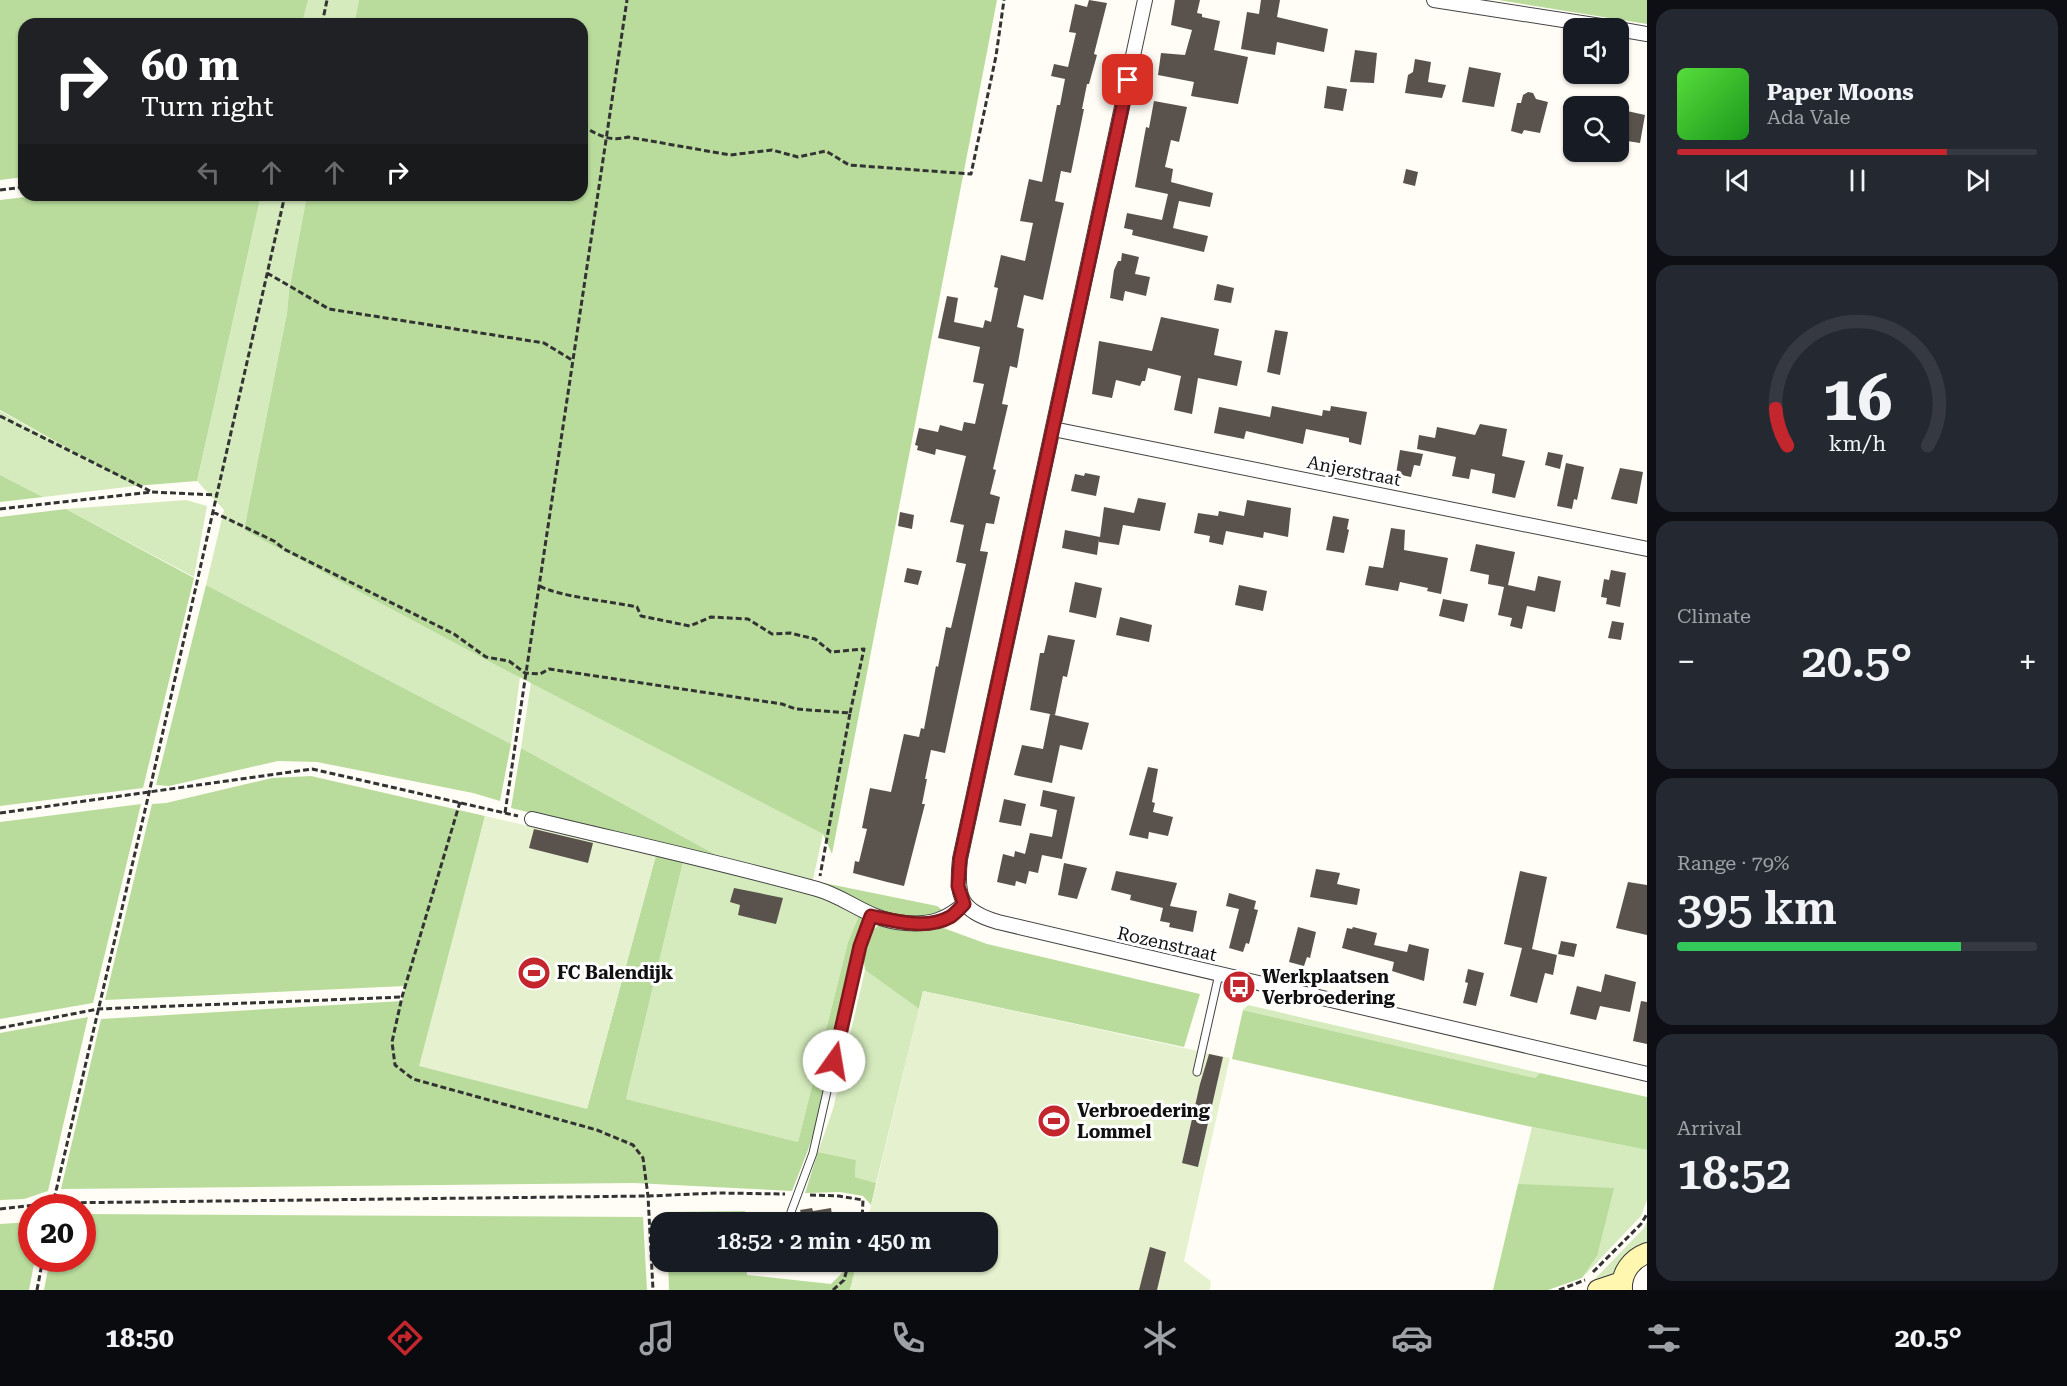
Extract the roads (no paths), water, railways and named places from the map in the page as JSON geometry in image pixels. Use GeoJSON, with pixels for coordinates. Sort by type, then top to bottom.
{"type":"FeatureCollection","features":[{"type":"Feature","properties":{"kind":"main road"},"geometry":{"type":"LineString","coordinates":[[1598,1290],[1622,1286],[1632,1262],[1647,1253]]}},
{"type":"Feature","properties":{"kind":"street"},"geometry":{"type":"LineString","coordinates":[[532,819],[817,889],[871,916],[904,923],[926,923],[949,918],[964,904],[958,886],[960,859],[1145,0]]}},
{"type":"Feature","properties":{"kind":"street"},"geometry":{"type":"LineString","coordinates":[[1434,0],[1563,21]]}},
{"type":"Feature","properties":{"kind":"street"},"geometry":{"type":"LineString","coordinates":[[1629,31],[1647,34]]}},
{"type":"Feature","properties":{"kind":"street","name":"Anjerstraat"},"geometry":{"type":"LineString","coordinates":[[1053,429],[1647,549]]}},
{"type":"Feature","properties":{"kind":"street","name":"Rozenstraat"},"geometry":{"type":"LineString","coordinates":[[964,904],[973,914],[998,922],[1647,1074]]}},
{"type":"Feature","properties":{"kind":"lane"},"geometry":{"type":"LineString","coordinates":[[791,1212],[813,1153],[860,946],[871,916]]}},
{"type":"Feature","properties":{"kind":"lane"},"geometry":{"type":"LineString","coordinates":[[1197,1072],[1219,974]]}},
{"type":"Feature","properties":{"kind":"place","name":"FC Balendijk"},"geometry":{"type":"Point","coordinates":[534,973]}},
{"type":"Feature","properties":{"kind":"place","name":"Werkplaatsen Verbroedering"},"geometry":{"type":"Point","coordinates":[1239,987]}},
{"type":"Feature","properties":{"kind":"place","name":"Verbroedering Lommel"},"geometry":{"type":"Point","coordinates":[1054,1121]}}]}
